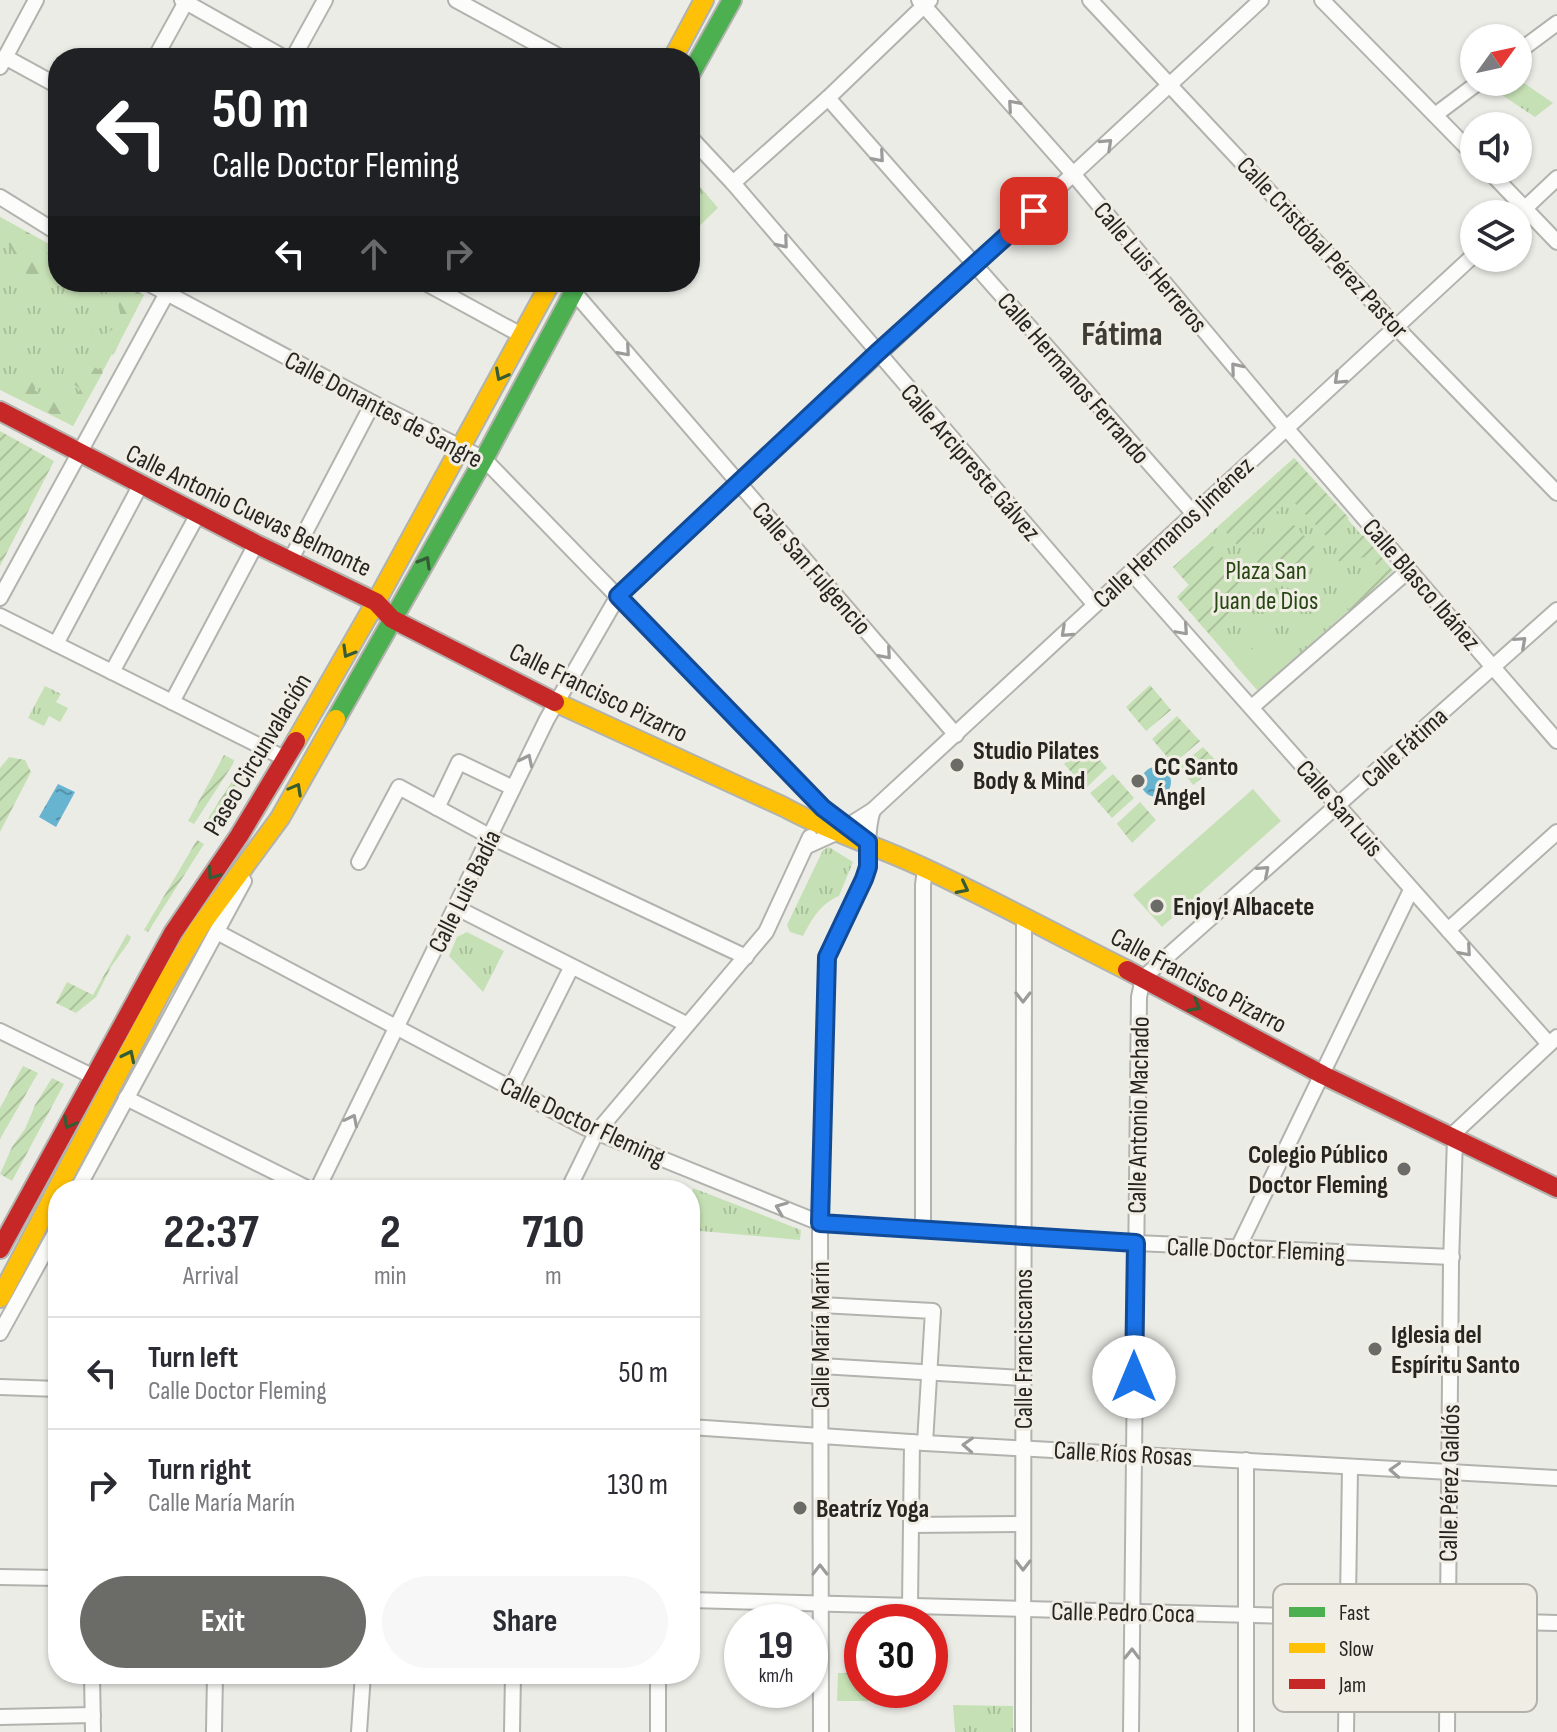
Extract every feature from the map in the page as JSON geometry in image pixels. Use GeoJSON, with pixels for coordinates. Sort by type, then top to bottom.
{"type":"FeatureCollection","features":[{"type":"Feature","properties":{"kind":"main road"},"geometry":{"type":"LineString","coordinates":[[678,48],[704,0]]}},
{"type":"Feature","properties":{"kind":"main road"},"geometry":{"type":"LineString","coordinates":[[700,57],[732,0]]}},
{"type":"Feature","properties":{"kind":"main road","name":"Paseo Circunvalación"},"geometry":{"type":"LineString","coordinates":[[0,1249],[173,933],[239,836],[376,602],[461,449],[515,331],[544,292]]}},
{"type":"Feature","properties":{"kind":"main road","name":"Paseo Circunvalación"},"geometry":{"type":"LineString","coordinates":[[62,1180],[164,986],[199,928],[280,818],[484,459],[573,292]]}},
{"type":"Feature","properties":{"kind":"main road","name":"Calle Antonio Cuevas Belmonte"},"geometry":{"type":"LineString","coordinates":[[0,411],[140,486],[376,602],[392,619]]}},
{"type":"Feature","properties":{"kind":"main road","name":"Calle Francisco Pizarro"},"geometry":{"type":"LineString","coordinates":[[392,619],[556,703],[815,824],[842,829],[925,868],[1143,978],[1323,1075],[1557,1188]]}},
{"type":"Feature","properties":{"kind":"main road","name":"Paseo Circunvalación"},"geometry":{"type":"LineString","coordinates":[[0,1298],[48,1207]]}},
{"type":"Feature","properties":{"kind":"street"},"geometry":{"type":"LineString","coordinates":[[36,0],[2,62],[48,82]]}},
{"type":"Feature","properties":{"kind":"street"},"geometry":{"type":"LineString","coordinates":[[299,48],[325,0]]}},
{"type":"Feature","properties":{"kind":"street"},"geometry":{"type":"LineString","coordinates":[[456,0],[544,48]]}},
{"type":"Feature","properties":{"kind":"street","name":"Calle Cristóbal Pérez Pastor"},"geometry":{"type":"LineString","coordinates":[[1090,0],[1396,327],[1557,493]]}},
{"type":"Feature","properties":{"kind":"street","name":"Calle Luis Badía"},"geometry":{"type":"LineString","coordinates":[[319,1180],[398,1028],[556,703],[618,596],[1261,0]]}},
{"type":"Feature","properties":{"kind":"street"},"geometry":{"type":"LineString","coordinates":[[1322,0],[1460,141]]}},
{"type":"Feature","properties":{"kind":"street"},"geometry":{"type":"LineString","coordinates":[[160,48],[185,1],[267,48]]}},
{"type":"Feature","properties":{"kind":"street"},"geometry":{"type":"LineString","coordinates":[[733,183],[828,98],[925,2]]}},
{"type":"Feature","properties":{"kind":"street","name":"Calle Luis Herreros"},"geometry":{"type":"LineString","coordinates":[[925,2],[1286,427]]}},
{"type":"Feature","properties":{"kind":"street"},"geometry":{"type":"LineString","coordinates":[[1532,42],[1557,23]]}},
{"type":"Feature","properties":{"kind":"street"},"geometry":{"type":"LineString","coordinates":[[1435,115],[1460,96]]}},
{"type":"Feature","properties":{"kind":"street","name":"Calle Hermanos Ferrando"},"geometry":{"type":"LineString","coordinates":[[828,98],[1194,514]]}},
{"type":"Feature","properties":{"kind":"street","name":"Calle Arcipreste Gálvez"},"geometry":{"type":"LineString","coordinates":[[700,148],[1095,605]]}},
{"type":"Feature","properties":{"kind":"street"},"geometry":{"type":"LineString","coordinates":[[1532,202],[1557,178]]}},
{"type":"Feature","properties":{"kind":"street"},"geometry":{"type":"LineString","coordinates":[[1499,184],[1512,200]]}},
{"type":"Feature","properties":{"kind":"street"},"geometry":{"type":"LineString","coordinates":[[0,197],[48,227]]}},
{"type":"Feature","properties":{"kind":"street"},"geometry":{"type":"LineString","coordinates":[[1532,221],[1557,242]]}},
{"type":"Feature","properties":{"kind":"street","name":"Calle Hermanos Jiménez"},"geometry":{"type":"LineString","coordinates":[[807,846],[873,810],[1460,268]]}},
{"type":"Feature","properties":{"kind":"street"},"geometry":{"type":"LineString","coordinates":[[0,598],[168,292]]}},
{"type":"Feature","properties":{"kind":"street","name":"Calle Donantes de Sangre"},"geometry":{"type":"LineString","coordinates":[[177,292],[373,403],[484,459],[842,829]]}},
{"type":"Feature","properties":{"kind":"street"},"geometry":{"type":"LineString","coordinates":[[443,292],[515,331]]}},
{"type":"Feature","properties":{"kind":"street","name":"Calle San Fulgencio"},"geometry":{"type":"LineString","coordinates":[[580,292],[739,483],[956,735]]}},
{"type":"Feature","properties":{"kind":"street"},"geometry":{"type":"LineString","coordinates":[[290,561],[373,403]]}},
{"type":"Feature","properties":{"kind":"street","name":"Calle Blasco Ibáñez"},"geometry":{"type":"LineString","coordinates":[[1286,427],[1557,741]]}},
{"type":"Feature","properties":{"kind":"street"},"geometry":{"type":"LineString","coordinates":[[56,644],[140,486]]}},
{"type":"Feature","properties":{"kind":"street"},"geometry":{"type":"LineString","coordinates":[[112,672],[198,514]]}},
{"type":"Feature","properties":{"kind":"street"},"geometry":{"type":"LineString","coordinates":[[172,702],[256,544]]}},
{"type":"Feature","properties":{"kind":"street"},"geometry":{"type":"LineString","coordinates":[[1252,707],[1409,570]]}},
{"type":"Feature","properties":{"kind":"street","name":"Calle San Luis"},"geometry":{"type":"LineString","coordinates":[[1131,572],[1411,890],[1553,1041]]}},
{"type":"Feature","properties":{"kind":"street","name":"Calle Fátima"},"geometry":{"type":"LineString","coordinates":[[1143,978],[1557,610]]}},
{"type":"Feature","properties":{"kind":"street"},"geometry":{"type":"LineString","coordinates":[[0,616],[286,759]]}},
{"type":"Feature","properties":{"kind":"street"},"geometry":{"type":"LineString","coordinates":[[437,808],[459,762],[513,788]]}},
{"type":"Feature","properties":{"kind":"street"},"geometry":{"type":"LineString","coordinates":[[784,807],[795,798],[800,784]]}},
{"type":"Feature","properties":{"kind":"street"},"geometry":{"type":"LineString","coordinates":[[359,862],[399,787],[491,837],[746,957]]}},
{"type":"Feature","properties":{"kind":"street"},"geometry":{"type":"LineString","coordinates":[[868,842],[867,828],[873,810]]}},
{"type":"Feature","properties":{"kind":"street","name":"Paseo Circunvalación"},"geometry":{"type":"LineString","coordinates":[[82,1180],[280,818]]}},
{"type":"Feature","properties":{"kind":"street"},"geometry":{"type":"LineString","coordinates":[[573,1180],[596,1133],[766,932],[815,824]]}},
{"type":"Feature","properties":{"kind":"street"},"geometry":{"type":"LineString","coordinates":[[1448,930],[1557,832]]}},
{"type":"Feature","properties":{"kind":"street","name":"Calle María Marín"},"geometry":{"type":"LineString","coordinates":[[820,1604],[820,1223],[827,957],[864,879],[868,867],[868,842]]}},
{"type":"Feature","properties":{"kind":"street"},"geometry":{"type":"LineString","coordinates":[[923,1229],[925,868]]}},
{"type":"Feature","properties":{"kind":"street"},"geometry":{"type":"LineString","coordinates":[[1238,1248],[1411,890]]}},
{"type":"Feature","properties":{"kind":"street"},"geometry":{"type":"LineString","coordinates":[[455,907],[686,1024]]}},
{"type":"Feature","properties":{"kind":"street","name":"Calle Franciscanos"},"geometry":{"type":"LineString","coordinates":[[1023,1732],[1024,919]]}},
{"type":"Feature","properties":{"kind":"street","name":"Calle Doctor Fleming"},"geometry":{"type":"LineString","coordinates":[[217,932],[596,1133],[820,1223],[1136,1243],[1452,1257]]}},
{"type":"Feature","properties":{"kind":"street"},"geometry":{"type":"LineString","coordinates":[[511,1088],[571,968]]}},
{"type":"Feature","properties":{"kind":"street","name":"Calle Antonio Machado"},"geometry":{"type":"LineString","coordinates":[[1131,1732],[1139,997],[1143,978]]}},
{"type":"Feature","properties":{"kind":"street"},"geometry":{"type":"LineString","coordinates":[[0,1031],[94,1077]]}},
{"type":"Feature","properties":{"kind":"street"},"geometry":{"type":"LineString","coordinates":[[1453,1137],[1553,1041]]}},
{"type":"Feature","properties":{"kind":"street"},"geometry":{"type":"LineString","coordinates":[[126,1098],[294,1180]]}},
{"type":"Feature","properties":{"kind":"street","name":"Calle Pérez Galdós"},"geometry":{"type":"LineString","coordinates":[[1448,1584],[1453,1137]]}},
{"type":"Feature","properties":{"kind":"street"},"geometry":{"type":"LineString","coordinates":[[0,1333],[48,1246]]}},
{"type":"Feature","properties":{"kind":"street"},"geometry":{"type":"LineString","coordinates":[[821,1305],[933,1311],[930,1372],[918,1442],[911,1525],[910,1604]]}},
{"type":"Feature","properties":{"kind":"street"},"geometry":{"type":"LineString","coordinates":[[821,1366],[1023,1378]]}},
{"type":"Feature","properties":{"kind":"street"},"geometry":{"type":"LineString","coordinates":[[0,1387],[48,1389]]}},
{"type":"Feature","properties":{"kind":"street","name":"Calle Ríos Rosas"},"geometry":{"type":"LineString","coordinates":[[700,1428],[1557,1478]]}},
{"type":"Feature","properties":{"kind":"street"},"geometry":{"type":"LineString","coordinates":[[1246,1460],[1246,1732]]}},
{"type":"Feature","properties":{"kind":"street"},"geometry":{"type":"LineString","coordinates":[[1348,1584],[1350,1468]]}},
{"type":"Feature","properties":{"kind":"street"},"geometry":{"type":"LineString","coordinates":[[911,1525],[1023,1524]]}},
{"type":"Feature","properties":{"kind":"street"},"geometry":{"type":"LineString","coordinates":[[0,1577],[48,1578]]}},
{"type":"Feature","properties":{"kind":"street","name":"Calle Pedro Coca"},"geometry":{"type":"LineString","coordinates":[[700,1600],[794,1604]]}},
{"type":"Feature","properties":{"kind":"street","name":"Calle Pedro Coca"},"geometry":{"type":"LineString","coordinates":[[948,1608],[1273,1616]]}},
{"type":"Feature","properties":{"kind":"street","name":"Calle Pedro Coca"},"geometry":{"type":"LineString","coordinates":[[1537,1623],[1557,1623]]}},
{"type":"Feature","properties":{"kind":"street"},"geometry":{"type":"LineString","coordinates":[[92,1684],[93,1732]]}},
{"type":"Feature","properties":{"kind":"street"},"geometry":{"type":"LineString","coordinates":[[214,1732],[215,1684]]}},
{"type":"Feature","properties":{"kind":"street"},"geometry":{"type":"LineString","coordinates":[[359,1732],[362,1684]]}},
{"type":"Feature","properties":{"kind":"street"},"geometry":{"type":"LineString","coordinates":[[512,1732],[513,1684]]}},
{"type":"Feature","properties":{"kind":"street"},"geometry":{"type":"LineString","coordinates":[[658,1684],[658,1732]]}},
{"type":"Feature","properties":{"kind":"street","name":"Calle María Marín"},"geometry":{"type":"LineString","coordinates":[[821,1708],[821,1732]]}},
{"type":"Feature","properties":{"kind":"street"},"geometry":{"type":"LineString","coordinates":[[1346,1712],[1346,1732]]}},
{"type":"Feature","properties":{"kind":"street"},"geometry":{"type":"LineString","coordinates":[[0,1717],[93,1715]]}},
{"type":"Feature","properties":{"kind":"green space"},"geometry":{"type":"Polygon","coordinates":[[[1532,89],[1553,103],[1535,117],[1532,112],[1504,96],[1532,96],[1532,89]]]}},
{"type":"Feature","properties":{"kind":"green space"},"geometry":{"type":"Polygon","coordinates":[[[700,187],[718,208],[700,225],[700,187]]]}},
{"type":"Feature","properties":{"kind":"green space"},"geometry":{"type":"Polygon","coordinates":[[[0,217],[48,243],[48,292],[138,292],[144,295],[73,426],[0,390],[0,217]]]}},
{"type":"Feature","properties":{"kind":"green space"},"geometry":{"type":"Polygon","coordinates":[[[0,217],[48,243],[48,279],[43,282],[28,276],[0,231],[0,217]]]}},
{"type":"Feature","properties":{"kind":"green space"},"geometry":{"type":"Polygon","coordinates":[[[76,292],[92,292],[87,293],[77,299],[76,292]]]}},
{"type":"Feature","properties":{"kind":"green space"},"geometry":{"type":"Polygon","coordinates":[[[102,292],[138,292],[144,295],[113,355],[88,340],[83,328],[94,335],[109,333],[121,318],[117,298],[102,292]]]}},
{"type":"Feature","properties":{"kind":"green space"},"geometry":{"type":"Polygon","coordinates":[[[75,356],[103,372],[73,426],[14,394],[30,373],[43,371],[34,390],[69,411],[80,389],[63,376],[64,366],[75,356]]]}},
{"type":"Feature","properties":{"kind":"green space"},"geometry":{"type":"Polygon","coordinates":[[[0,431],[54,461],[0,566],[0,431]]]}},
{"type":"Feature","properties":{"kind":"green space","name":"Plaza San Juan de Dios"},"geometry":{"type":"Polygon","coordinates":[[[1294,458],[1393,571],[1258,691],[1177,597],[1189,585],[1173,567],[1294,458]]]}},
{"type":"Feature","properties":{"kind":"green space"},"geometry":{"type":"Polygon","coordinates":[[[1294,458],[1349,518],[1327,537],[1291,499],[1238,546],[1220,525],[1294,458]]]}},
{"type":"Feature","properties":{"kind":"green space"},"geometry":{"type":"Polygon","coordinates":[[[1287,518],[1316,548],[1276,583],[1250,554],[1287,518]]]}},
{"type":"Feature","properties":{"kind":"green space"},"geometry":{"type":"Polygon","coordinates":[[[1363,535],[1393,571],[1350,611],[1347,601],[1381,570],[1368,556],[1342,563],[1336,559],[1363,535]]]}},
{"type":"Feature","properties":{"kind":"green space"},"geometry":{"type":"Polygon","coordinates":[[[1206,538],[1245,584],[1234,600],[1233,617],[1210,635],[1177,597],[1189,585],[1173,567],[1206,538]]]}},
{"type":"Feature","properties":{"kind":"green space"},"geometry":{"type":"Polygon","coordinates":[[[1263,640],[1286,666],[1258,691],[1234,664],[1263,640]]]}},
{"type":"Feature","properties":{"kind":"green space"},"geometry":{"type":"Polygon","coordinates":[[[1150,685],[1171,710],[1146,731],[1126,707],[1150,685]]]}},
{"type":"Feature","properties":{"kind":"green space"},"geometry":{"type":"Polygon","coordinates":[[[45,686],[61,694],[56,702],[68,708],[60,722],[49,716],[44,726],[28,718],[45,686]]]}},
{"type":"Feature","properties":{"kind":"green space"},"geometry":{"type":"Polygon","coordinates":[[[1177,716],[1200,741],[1173,764],[1152,739],[1177,716]]]}},
{"type":"Feature","properties":{"kind":"green space"},"geometry":{"type":"Polygon","coordinates":[[[1086,744],[1107,768],[1086,788],[1064,764],[1086,744]]]}},
{"type":"Feature","properties":{"kind":"green space"},"geometry":{"type":"Polygon","coordinates":[[[1203,747],[1219,764],[1193,785],[1179,766],[1203,747]]]}},
{"type":"Feature","properties":{"kind":"green space"},"geometry":{"type":"Polygon","coordinates":[[[224,755],[234,760],[233,764],[194,824],[188,821],[224,755]]]}},
{"type":"Feature","properties":{"kind":"green space"},"geometry":{"type":"Polygon","coordinates":[[[9,757],[25,760],[31,772],[0,832],[0,768],[9,757]]]}},
{"type":"Feature","properties":{"kind":"green space"},"geometry":{"type":"Polygon","coordinates":[[[243,764],[249,768],[246,775],[249,776],[211,833],[202,828],[243,764]]]}},
{"type":"Feature","properties":{"kind":"green space"},"geometry":{"type":"Polygon","coordinates":[[[1113,774],[1134,798],[1112,818],[1090,793],[1113,774]]]}},
{"type":"Feature","properties":{"kind":"green space"},"geometry":{"type":"Polygon","coordinates":[[[1253,789],[1281,821],[1162,927],[1133,895],[1253,789]]]}},
{"type":"Feature","properties":{"kind":"green space"},"geometry":{"type":"Polygon","coordinates":[[[1140,802],[1156,820],[1132,843],[1117,824],[1140,802]]]}},
{"type":"Feature","properties":{"kind":"green space"},"geometry":{"type":"Polygon","coordinates":[[[197,840],[204,844],[148,932],[144,930],[197,840]]]}},
{"type":"Feature","properties":{"kind":"green space"},"geometry":{"type":"Polygon","coordinates":[[[829,847],[853,862],[839,896],[813,918],[803,936],[790,932],[787,925],[823,850],[829,847]]]}},
{"type":"Feature","properties":{"kind":"green space"},"geometry":{"type":"Polygon","coordinates":[[[467,932],[504,951],[483,992],[449,956],[457,937],[467,932]]]}},
{"type":"Feature","properties":{"kind":"green space"},"geometry":{"type":"Polygon","coordinates":[[[127,934],[131,937],[129,942],[111,967],[96,997],[76,1013],[56,1003],[67,982],[93,995],[127,934]]]}},
{"type":"Feature","properties":{"kind":"green space"},"geometry":{"type":"Polygon","coordinates":[[[23,1066],[38,1073],[0,1139],[0,1108],[23,1066]]]}},
{"type":"Feature","properties":{"kind":"green space"},"geometry":{"type":"Polygon","coordinates":[[[52,1078],[64,1084],[12,1181],[0,1174],[52,1078]]]}},
{"type":"Feature","properties":{"kind":"green space"},"geometry":{"type":"Polygon","coordinates":[[[700,1191],[801,1230],[800,1240],[700,1231],[700,1191]]]}},
{"type":"Feature","properties":{"kind":"green space"},"geometry":{"type":"Polygon","coordinates":[[[838,1673],[844,1673],[844,1701],[837,1701],[838,1673]]]}},
{"type":"Feature","properties":{"kind":"green space"},"geometry":{"type":"Polygon","coordinates":[[[953,1705],[1013,1706],[1013,1732],[955,1732],[953,1705]]]}},
{"type":"Feature","properties":{"kind":"water"},"geometry":{"type":"Polygon","coordinates":[[[1156,767],[1167,771],[1171,782],[1167,793],[1156,797],[1145,793],[1141,782],[1145,771],[1156,767]]]}},
{"type":"Feature","properties":{"kind":"water"},"geometry":{"type":"Polygon","coordinates":[[[58,784],[75,792],[56,827],[39,817],[58,784]]]}},
{"type":"Feature","properties":{"kind":"traffic: fast"},"geometry":{"type":"LineString","coordinates":[[700,57],[732,0]]}},
{"type":"Feature","properties":{"kind":"traffic: fast"},"geometry":{"type":"LineString","coordinates":[[336,719],[484,459],[574,292]]}},
{"type":"Feature","properties":{"kind":"traffic: slow"},"geometry":{"type":"LineString","coordinates":[[678,48],[704,0]]}},
{"type":"Feature","properties":{"kind":"traffic: slow"},"geometry":{"type":"LineString","coordinates":[[296,741],[376,602],[546,292]]}},
{"type":"Feature","properties":{"kind":"traffic: slow"},"geometry":{"type":"LineString","coordinates":[[555,702],[818,824],[924,868],[1127,970]]}},
{"type":"Feature","properties":{"kind":"traffic: slow"},"geometry":{"type":"LineString","coordinates":[[62,1180],[164,986],[199,928],[280,818],[336,719]]}},
{"type":"Feature","properties":{"kind":"traffic: slow"},"geometry":{"type":"LineString","coordinates":[[0,1298],[48,1207]]}},
{"type":"Feature","properties":{"kind":"traffic: jam"},"geometry":{"type":"LineString","coordinates":[[0,411],[256,544],[376,602],[392,619],[555,702]]}},
{"type":"Feature","properties":{"kind":"traffic: jam"},"geometry":{"type":"LineString","coordinates":[[0,1249],[173,933],[239,836],[296,741]]}},
{"type":"Feature","properties":{"kind":"traffic: jam"},"geometry":{"type":"LineString","coordinates":[[1127,970],[1323,1075],[1557,1188]]}},
{"type":"Feature","properties":{"kind":"place","name":"Studio Pilates Body & Mind"},"geometry":{"type":"Point","coordinates":[957,765]}},
{"type":"Feature","properties":{"kind":"place","name":"CC Santo Ángel"},"geometry":{"type":"Point","coordinates":[1138,781]}},
{"type":"Feature","properties":{"kind":"place","name":"Enjoy! Albacete"},"geometry":{"type":"Point","coordinates":[1157,906]}},
{"type":"Feature","properties":{"kind":"place","name":"Colegio Público Doctor Fleming"},"geometry":{"type":"Point","coordinates":[1404,1169]}},
{"type":"Feature","properties":{"kind":"place","name":"Iglesia del Espíritu Santo"},"geometry":{"type":"Point","coordinates":[1375,1349]}},
{"type":"Feature","properties":{"kind":"place","name":"Beatríz Yoga"},"geometry":{"type":"Point","coordinates":[800,1508]}},
{"type":"Feature","properties":{"kind":"district","name":"Fátima"},"geometry":{"type":"Point","coordinates":[1122,333]}},
{"type":"Feature","properties":{"kind":"route"},"geometry":{"type":"LineString","coordinates":[[1034,211],[877,353],[618,596],[823,808],[868,842],[868,867],[864,879],[827,957],[820,1223],[1136,1243],[1134,1377]]}}]}
